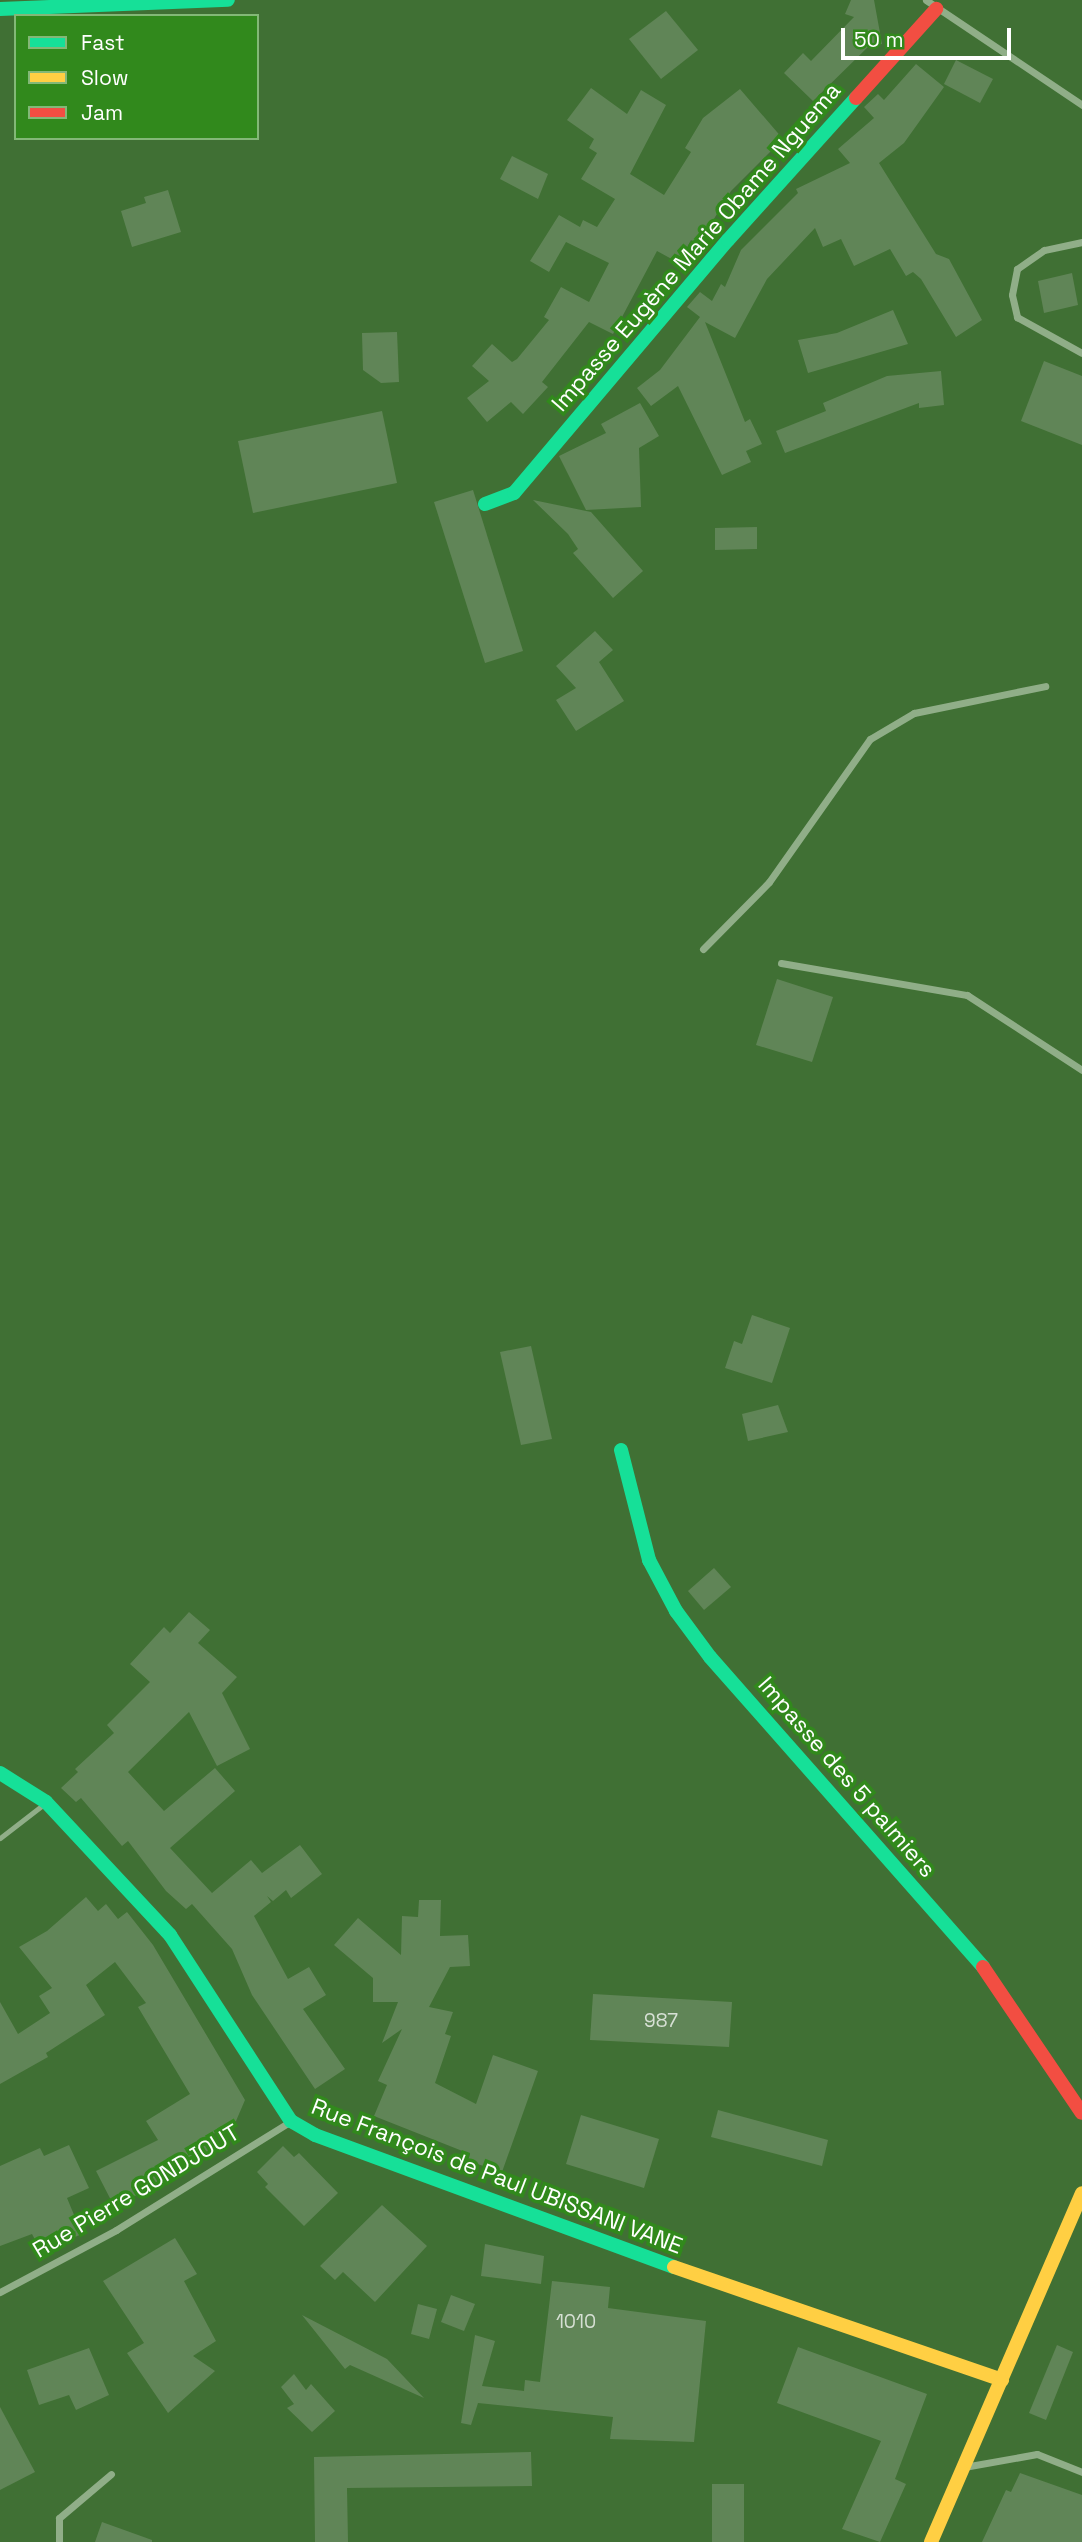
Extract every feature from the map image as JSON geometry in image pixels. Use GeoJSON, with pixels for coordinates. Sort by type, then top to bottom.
{"type":"FeatureCollection","features":[{"type":"Feature","properties":{"kind":"street"},"geometry":{"type":"LineString","coordinates":[[19,0],[67,0]]}},
{"type":"Feature","properties":{"kind":"street"},"geometry":{"type":"LineString","coordinates":[[0,9],[226,0]]}},
{"type":"Feature","properties":{"kind":"street"},"geometry":{"type":"LineString","coordinates":[[931,5],[1082,105]]}},
{"type":"Feature","properties":{"kind":"street","name":"Impasse Eugène Marie Obame Nguema"},"geometry":{"type":"LineString","coordinates":[[485,504],[514,493],[931,5]]}},
{"type":"Feature","properties":{"kind":"street"},"geometry":{"type":"LineString","coordinates":[[1082,242],[1044,250],[1017,269],[1012,295],[1017,317],[1041,334],[1082,353]]}},
{"type":"Feature","properties":{"kind":"street"},"geometry":{"type":"LineString","coordinates":[[703,949],[769,882],[870,739],[914,713],[1045,685]]}},
{"type":"Feature","properties":{"kind":"street"},"geometry":{"type":"LineString","coordinates":[[781,963],[967,995],[1082,1070]]}},
{"type":"Feature","properties":{"kind":"street","name":"Impasse des 5 palmiers"},"geometry":{"type":"LineString","coordinates":[[621,1450],[636,1523],[657,1577],[676,1611],[710,1657],[979,1962],[1082,2113]]}},
{"type":"Feature","properties":{"kind":"street","name":"Rue François de Paul UBISSANI VANE"},"geometry":{"type":"LineString","coordinates":[[0,1773],[46,1802],[103,1859],[185,1954],[291,2120],[315,2135],[566,2230],[1002,2381]]}},
{"type":"Feature","properties":{"kind":"street","name":"Rue Pierre GONDJOUT"},"geometry":{"type":"LineString","coordinates":[[0,2292],[117,2230],[291,2120]]}},
{"type":"Feature","properties":{"kind":"street"},"geometry":{"type":"LineString","coordinates":[[931,2542],[1082,2193]]}},
{"type":"Feature","properties":{"kind":"street"},"geometry":{"type":"LineString","coordinates":[[964,2467],[1037,2454],[1082,2472]]}},
{"type":"Feature","properties":{"kind":"street"},"geometry":{"type":"LineString","coordinates":[[59,2542],[59,2518],[111,2474]]}},
{"type":"Feature","properties":{"kind":"lane"},"geometry":{"type":"LineString","coordinates":[[0,1838],[46,1802]]}},
{"type":"Feature","properties":{"kind":"building"},"geometry":{"type":"Polygon","coordinates":[[[851,0],[874,0],[882,44],[870,45],[813,101],[784,73],[803,53],[811,61],[854,17],[845,14],[851,0]]]}},
{"type":"Feature","properties":{"kind":"building"},"geometry":{"type":"Polygon","coordinates":[[[666,11],[698,50],[661,79],[629,39],[666,11]]]}},
{"type":"Feature","properties":{"kind":"building"},"geometry":{"type":"Polygon","coordinates":[[[956,60],[993,79],[980,103],[944,84],[956,60]]]}},
{"type":"Feature","properties":{"kind":"building"},"geometry":{"type":"Polygon","coordinates":[[[916,64],[944,87],[904,143],[879,163],[936,254],[949,259],[982,320],[956,337],[921,279],[913,272],[906,276],[890,249],[854,266],[841,239],[823,247],[815,228],[767,279],[735,338],[705,322],[745,422],[750,419],[762,444],[746,451],[751,462],[722,475],[678,386],[651,406],[637,388],[660,370],[700,317],[687,307],[700,292],[712,301],[721,284],[725,287],[741,250],[798,193],[796,189],[850,163],[838,149],[874,118],[864,107],[878,94],[884,100],[916,64]]]}},
{"type":"Feature","properties":{"kind":"building"},"geometry":{"type":"Polygon","coordinates":[[[591,88],[627,114],[641,90],[666,105],[630,174],[664,195],[691,152],[685,148],[703,118],[740,89],[783,139],[731,191],[698,245],[691,240],[679,263],[657,251],[613,334],[589,322],[542,382],[548,387],[523,414],[511,402],[487,422],[467,398],[489,381],[472,366],[492,344],[512,362],[517,359],[549,320],[544,317],[561,287],[589,302],[609,263],[566,242],[549,272],[530,261],[559,215],[580,227],[583,220],[597,227],[615,199],[581,179],[597,153],[589,148],[594,139],[567,120],[591,88]]]}},
{"type":"Feature","properties":{"kind":"building"},"geometry":{"type":"Polygon","coordinates":[[[512,156],[548,174],[538,199],[500,179],[512,156]]]}},
{"type":"Feature","properties":{"kind":"building"},"geometry":{"type":"Polygon","coordinates":[[[168,190],[181,232],[132,247],[121,211],[146,203],[144,197],[168,190]]]}},
{"type":"Feature","properties":{"kind":"building"},"geometry":{"type":"Polygon","coordinates":[[[1072,273],[1078,305],[1044,313],[1038,281],[1072,273]]]}},
{"type":"Feature","properties":{"kind":"building"},"geometry":{"type":"Polygon","coordinates":[[[893,310],[908,344],[808,373],[798,340],[837,333],[893,310]]]}},
{"type":"Feature","properties":{"kind":"building"},"geometry":{"type":"Polygon","coordinates":[[[397,332],[399,382],[381,383],[363,370],[362,333],[397,332]]]}},
{"type":"Feature","properties":{"kind":"building"},"geometry":{"type":"Polygon","coordinates":[[[1044,361],[1082,376],[1082,445],[1021,421],[1044,361]]]}},
{"type":"Feature","properties":{"kind":"building"},"geometry":{"type":"Polygon","coordinates":[[[941,371],[944,405],[919,408],[919,403],[785,453],[776,431],[826,411],[823,403],[887,376],[941,371]]]}},
{"type":"Feature","properties":{"kind":"building"},"geometry":{"type":"Polygon","coordinates":[[[640,403],[659,436],[639,448],[641,507],[586,510],[559,456],[606,433],[601,424],[640,403]]]}},
{"type":"Feature","properties":{"kind":"building"},"geometry":{"type":"Polygon","coordinates":[[[382,411],[397,483],[253,513],[238,441],[382,411]]]}},
{"type":"Feature","properties":{"kind":"building"},"geometry":{"type":"Polygon","coordinates":[[[473,490],[523,651],[485,663],[434,502],[473,490]]]}},
{"type":"Feature","properties":{"kind":"building"},"geometry":{"type":"Polygon","coordinates":[[[533,500],[591,512],[643,571],[613,598],[573,553],[578,549],[568,534],[533,500]]]}},
{"type":"Feature","properties":{"kind":"building"},"geometry":{"type":"Polygon","coordinates":[[[757,527],[757,549],[715,550],[715,528],[757,527]]]}},
{"type":"Feature","properties":{"kind":"building"},"geometry":{"type":"Polygon","coordinates":[[[595,631],[613,650],[599,662],[624,701],[576,731],[556,700],[576,688],[556,666],[595,631]]]}},
{"type":"Feature","properties":{"kind":"building"},"geometry":{"type":"Polygon","coordinates":[[[777,979],[833,997],[812,1062],[756,1045],[777,979]]]}},
{"type":"Feature","properties":{"kind":"building"},"geometry":{"type":"Polygon","coordinates":[[[752,1315],[790,1328],[772,1383],[725,1368],[734,1341],[742,1344],[752,1315]]]}},
{"type":"Feature","properties":{"kind":"building"},"geometry":{"type":"Polygon","coordinates":[[[531,1346],[552,1439],[521,1445],[500,1352],[531,1346]]]}},
{"type":"Feature","properties":{"kind":"building"},"geometry":{"type":"Polygon","coordinates":[[[778,1405],[788,1432],[748,1441],[742,1414],[778,1405]]]}},
{"type":"Feature","properties":{"kind":"building"},"geometry":{"type":"Polygon","coordinates":[[[714,1568],[731,1587],[704,1610],[688,1591],[714,1568]]]}},
{"type":"Feature","properties":{"kind":"building"},"geometry":{"type":"Polygon","coordinates":[[[189,1612],[210,1630],[198,1643],[237,1677],[222,1693],[250,1749],[217,1766],[189,1712],[128,1772],[164,1811],[215,1768],[235,1791],[170,1848],[212,1893],[251,1860],[262,1873],[300,1845],[322,1874],[291,1898],[286,1890],[273,1901],[267,1896],[271,1902],[254,1916],[288,1979],[309,1967],[326,1995],[303,2009],[345,2069],[315,2089],[252,1995],[232,1949],[192,1904],[186,1909],[166,1891],[128,1841],[122,1846],[81,1798],[76,1802],[61,1788],[78,1772],[75,1769],[114,1733],[107,1725],[150,1682],[130,1664],[164,1627],[170,1633],[189,1612]]]}},
{"type":"Feature","properties":{"kind":"building"},"geometry":{"type":"Polygon","coordinates":[[[86,1897],[98,1911],[106,1904],[118,1919],[127,1912],[153,1945],[245,2100],[236,2121],[206,2138],[213,2149],[115,2208],[96,2171],[158,2140],[146,2121],[190,2094],[138,2007],[146,2003],[115,1962],[86,1985],[105,2015],[46,2053],[48,2057],[0,2084],[0,2002],[18,2034],[50,2013],[39,1996],[52,1988],[19,1947],[47,1931],[86,1897]]]}},
{"type":"Feature","properties":{"kind":"building"},"geometry":{"type":"Polygon","coordinates":[[[419,1900],[441,1900],[440,1936],[468,1935],[470,1966],[450,1967],[429,2007],[453,2012],[445,2034],[451,2036],[435,2083],[476,2104],[493,2055],[538,2071],[502,2172],[468,2161],[470,2154],[374,2116],[387,2085],[378,2081],[402,2029],[382,2043],[398,2002],[373,2002],[373,1978],[334,1945],[358,1918],[401,1955],[402,1916],[418,1917],[419,1900]]]}},
{"type":"Feature","properties":{"kind":"building"},"geometry":{"type":"Polygon","coordinates":[[[593,1994],[732,2002],[729,2047],[590,2040],[593,1994]]]}},
{"type":"Feature","properties":{"kind":"building"},"geometry":{"type":"Polygon","coordinates":[[[718,2110],[828,2140],[822,2166],[711,2137],[718,2110]]]}},
{"type":"Feature","properties":{"kind":"building"},"geometry":{"type":"Polygon","coordinates":[[[581,2115],[659,2139],[644,2188],[566,2164],[581,2115]]]}},
{"type":"Feature","properties":{"kind":"building"},"geometry":{"type":"Polygon","coordinates":[[[69,2145],[89,2188],[67,2198],[82,2234],[41,2251],[32,2234],[0,2246],[0,2166],[40,2148],[44,2156],[69,2145]]]}},
{"type":"Feature","properties":{"kind":"building"},"geometry":{"type":"Polygon","coordinates":[[[283,2146],[294,2157],[299,2153],[338,2193],[304,2226],[265,2187],[268,2184],[257,2172],[283,2146]]]}},
{"type":"Feature","properties":{"kind":"building"},"geometry":{"type":"Polygon","coordinates":[[[382,2205],[427,2246],[375,2302],[343,2272],[335,2280],[320,2266],[382,2205]]]}},
{"type":"Feature","properties":{"kind":"building"},"geometry":{"type":"Polygon","coordinates":[[[175,2238],[197,2274],[184,2281],[216,2341],[193,2356],[215,2371],[168,2413],[127,2353],[144,2343],[103,2281],[175,2238]]]}},
{"type":"Feature","properties":{"kind":"building"},"geometry":{"type":"Polygon","coordinates":[[[485,2244],[544,2256],[541,2284],[481,2276],[485,2244]]]}},
{"type":"Feature","properties":{"kind":"building"},"geometry":{"type":"Polygon","coordinates":[[[552,2281],[610,2287],[608,2308],[706,2321],[694,2442],[610,2439],[613,2417],[478,2403],[471,2425],[461,2423],[475,2335],[495,2341],[482,2386],[524,2391],[525,2380],[540,2382],[552,2281]]]}},
{"type":"Feature","properties":{"kind":"building"},"geometry":{"type":"Polygon","coordinates":[[[451,2295],[475,2304],[464,2331],[441,2322],[451,2295]]]}},
{"type":"Feature","properties":{"kind":"building"},"geometry":{"type":"Polygon","coordinates":[[[418,2304],[437,2309],[429,2339],[411,2334],[418,2304]]]}},
{"type":"Feature","properties":{"kind":"building"},"geometry":{"type":"Polygon","coordinates":[[[302,2315],[387,2359],[424,2398],[350,2365],[345,2369],[302,2315]]]}},
{"type":"Feature","properties":{"kind":"building"},"geometry":{"type":"Polygon","coordinates":[[[1057,2345],[1073,2352],[1046,2420],[1029,2413],[1057,2345]]]}},
{"type":"Feature","properties":{"kind":"building"},"geometry":{"type":"Polygon","coordinates":[[[798,2347],[927,2394],[895,2479],[906,2484],[880,2542],[842,2529],[881,2441],[777,2403],[798,2347]]]}},
{"type":"Feature","properties":{"kind":"building"},"geometry":{"type":"Polygon","coordinates":[[[89,2348],[109,2395],[76,2410],[69,2395],[39,2405],[27,2370],[89,2348]]]}},
{"type":"Feature","properties":{"kind":"building"},"geometry":{"type":"Polygon","coordinates":[[[294,2374],[306,2390],[311,2384],[335,2411],[312,2432],[287,2408],[294,2404],[281,2387],[294,2374]]]}},
{"type":"Feature","properties":{"kind":"building"},"geometry":{"type":"Polygon","coordinates":[[[0,2407],[35,2472],[0,2490],[0,2407]]]}},
{"type":"Feature","properties":{"kind":"building"},"geometry":{"type":"Polygon","coordinates":[[[531,2452],[532,2486],[347,2488],[348,2542],[315,2542],[314,2457],[531,2452]]]}},
{"type":"Feature","properties":{"kind":"building"},"geometry":{"type":"Polygon","coordinates":[[[1020,2473],[1082,2495],[1082,2542],[982,2542],[1006,2490],[1011,2492],[1020,2473]]]}},
{"type":"Feature","properties":{"kind":"building"},"geometry":{"type":"Polygon","coordinates":[[[712,2484],[744,2484],[744,2542],[712,2542],[712,2484]]]}},
{"type":"Feature","properties":{"kind":"building"},"geometry":{"type":"Polygon","coordinates":[[[102,2522],[152,2540],[152,2542],[95,2542],[102,2522]]]}},
{"type":"Feature","properties":{"kind":"traffic: fast"},"geometry":{"type":"LineString","coordinates":[[0,9],[228,0]]}},
{"type":"Feature","properties":{"kind":"traffic: fast"},"geometry":{"type":"LineString","coordinates":[[485,504],[514,493],[728,240],[856,98]]}},
{"type":"Feature","properties":{"kind":"traffic: fast"},"geometry":{"type":"LineString","coordinates":[[621,1450],[649,1560],[676,1611],[710,1657],[983,1967]]}},
{"type":"Feature","properties":{"kind":"traffic: fast"},"geometry":{"type":"LineString","coordinates":[[0,1773],[46,1802],[170,1935],[291,2121],[315,2135],[674,2267]]}},
{"type":"Feature","properties":{"kind":"traffic: slow"},"geometry":{"type":"LineString","coordinates":[[931,2542],[1082,2193]]}},
{"type":"Feature","properties":{"kind":"traffic: slow"},"geometry":{"type":"LineString","coordinates":[[674,2267],[1002,2380]]}},
{"type":"Feature","properties":{"kind":"traffic: jam"},"geometry":{"type":"LineString","coordinates":[[856,98],[936,9]]}},
{"type":"Feature","properties":{"kind":"traffic: jam"},"geometry":{"type":"LineString","coordinates":[[983,1967],[1082,2113]]}}]}
